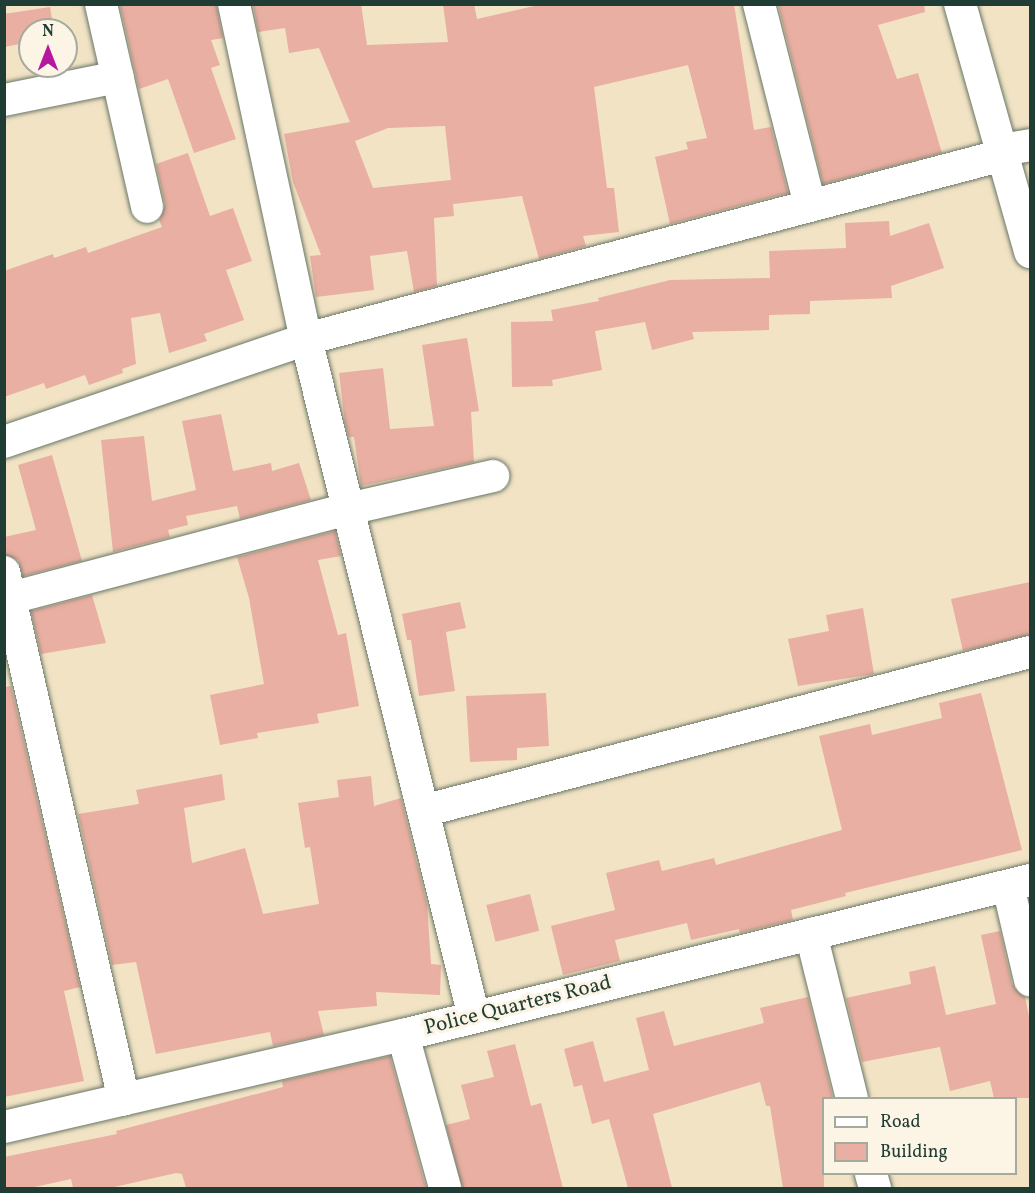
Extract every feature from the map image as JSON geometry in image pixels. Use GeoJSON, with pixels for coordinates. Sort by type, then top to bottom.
{"type":"FeatureCollection","features":[{"type":"Feature","properties":{"kind":"street"},"geometry":{"type":"LineString","coordinates":[[101,4],[147,207]]}},
{"type":"Feature","properties":{"kind":"street"},"geometry":{"type":"LineString","coordinates":[[234,4],[306,339],[474,1017]]}},
{"type":"Feature","properties":{"kind":"street"},"geometry":{"type":"LineString","coordinates":[[759,4],[810,206]]}},
{"type":"Feature","properties":{"kind":"street"},"geometry":{"type":"LineString","coordinates":[[960,4],[1012,150],[1030,252]]}},
{"type":"Feature","properties":{"kind":"street"},"geometry":{"type":"LineString","coordinates":[[4,100],[118,77]]}},
{"type":"Feature","properties":{"kind":"street"},"geometry":{"type":"LineString","coordinates":[[4,442],[306,339],[810,206],[1012,150]]}},
{"type":"Feature","properties":{"kind":"street"},"geometry":{"type":"LineString","coordinates":[[124,1100],[8,585],[493,476]]}},
{"type":"Feature","properties":{"kind":"street"},"geometry":{"type":"LineString","coordinates":[[423,811],[1030,652]]}},
{"type":"Feature","properties":{"kind":"street"},"geometry":{"type":"LineString","coordinates":[[1019,883],[1030,980]]}},
{"type":"Feature","properties":{"kind":"street","name":"Police Quarters Road"},"geometry":{"type":"LineString","coordinates":[[4,1127],[403,1035],[1019,883]]}},
{"type":"Feature","properties":{"kind":"street"},"geometry":{"type":"LineString","coordinates":[[811,934],[852,1097]]}},
{"type":"Feature","properties":{"kind":"street"},"geometry":{"type":"LineString","coordinates":[[403,1035],[445,1188]]}},
{"type":"Feature","properties":{"kind":"building"},"geometry":{"type":"Polygon","coordinates":[[[216,4],[223,38],[211,40],[220,65],[211,68],[236,139],[194,153],[168,79],[139,89],[120,6],[216,4]]]}},
{"type":"Feature","properties":{"kind":"building"},"geometry":{"type":"Polygon","coordinates":[[[253,4],[361,4],[367,45],[448,42],[443,4],[474,4],[477,19],[543,4],[734,4],[754,130],[771,127],[788,193],[670,224],[655,157],[688,149],[686,142],[707,138],[688,65],[594,87],[607,188],[614,188],[619,232],[583,236],[586,246],[539,259],[522,196],[453,204],[454,216],[434,218],[437,286],[414,292],[407,251],[370,256],[374,290],[316,297],[310,256],[321,255],[293,182],[284,134],[350,122],[319,48],[289,53],[285,28],[258,32],[253,4]],[[445,126],[388,128],[355,141],[373,188],[451,180],[445,126]]]}},
{"type":"Feature","properties":{"kind":"building"},"geometry":{"type":"Polygon","coordinates":[[[778,4],[924,4],[925,12],[878,25],[897,79],[918,73],[942,153],[823,184],[778,4]]]}},
{"type":"Feature","properties":{"kind":"building"},"geometry":{"type":"Polygon","coordinates":[[[50,7],[52,18],[18,18],[18,44],[4,47],[4,14],[50,7]]]}},
{"type":"Feature","properties":{"kind":"building"},"geometry":{"type":"Polygon","coordinates":[[[188,153],[210,216],[233,208],[252,261],[226,270],[244,320],[204,334],[207,341],[169,353],[160,313],[131,318],[136,364],[122,369],[123,373],[89,385],[85,375],[46,389],[44,383],[4,397],[4,271],[53,254],[54,258],[86,247],[88,253],[162,227],[159,220],[165,204],[156,164],[188,153]]]}},
{"type":"Feature","properties":{"kind":"building"},"geometry":{"type":"Polygon","coordinates":[[[889,221],[890,236],[929,223],[944,268],[891,286],[892,298],[810,301],[810,314],[769,315],[769,330],[692,332],[694,339],[652,350],[645,322],[595,331],[602,370],[552,380],[553,386],[512,387],[511,322],[553,321],[551,310],[599,301],[598,298],[670,280],[770,278],[769,251],[846,248],[845,223],[889,221]]]}},
{"type":"Feature","properties":{"kind":"building"},"geometry":{"type":"Polygon","coordinates":[[[467,338],[479,411],[471,412],[474,462],[361,486],[354,437],[349,437],[345,423],[339,373],[383,368],[390,429],[434,426],[422,345],[467,338]]]}},
{"type":"Feature","properties":{"kind":"building"},"geometry":{"type":"Polygon","coordinates":[[[221,414],[233,471],[271,463],[272,471],[299,463],[311,500],[240,519],[237,506],[186,516],[188,525],[168,530],[170,537],[113,552],[101,440],[144,436],[152,501],[196,490],[182,421],[221,414]]]}},
{"type":"Feature","properties":{"kind":"building"},"geometry":{"type":"Polygon","coordinates":[[[52,455],[82,561],[23,576],[18,560],[4,555],[4,537],[36,530],[18,465],[52,455]]]}},
{"type":"Feature","properties":{"kind":"building"},"geometry":{"type":"Polygon","coordinates":[[[335,531],[341,556],[318,560],[338,635],[346,633],[359,706],[317,714],[319,723],[257,733],[258,738],[220,745],[210,695],[264,684],[249,598],[237,557],[335,531]]]}},
{"type":"Feature","properties":{"kind":"building"},"geometry":{"type":"Polygon","coordinates":[[[1030,582],[1030,635],[963,651],[951,599],[1030,582]]]}},
{"type":"Feature","properties":{"kind":"building"},"geometry":{"type":"Polygon","coordinates":[[[92,595],[106,643],[41,654],[31,611],[92,595]]]}},
{"type":"Feature","properties":{"kind":"building"},"geometry":{"type":"Polygon","coordinates":[[[460,602],[466,628],[446,632],[455,691],[419,696],[411,640],[407,640],[402,614],[460,602]]]}},
{"type":"Feature","properties":{"kind":"building"},"geometry":{"type":"Polygon","coordinates":[[[863,608],[874,674],[798,686],[788,639],[829,631],[826,615],[863,608]]]}},
{"type":"Feature","properties":{"kind":"building"},"geometry":{"type":"Polygon","coordinates":[[[11,686],[80,987],[64,991],[84,1081],[4,1097],[4,687],[11,686]]]}},
{"type":"Feature","properties":{"kind":"building"},"geometry":{"type":"Polygon","coordinates":[[[546,693],[549,746],[517,748],[517,760],[470,762],[466,696],[546,693]]]}},
{"type":"Feature","properties":{"kind":"building"},"geometry":{"type":"Polygon","coordinates":[[[981,693],[1022,850],[845,893],[846,896],[791,910],[793,920],[740,933],[739,929],[691,940],[687,923],[615,940],[620,961],[563,975],[551,926],[615,910],[606,873],[659,860],[662,871],[714,858],[716,865],[842,830],[819,736],[870,724],[872,735],[942,718],[939,703],[981,693]]]}},
{"type":"Feature","properties":{"kind":"building"},"geometry":{"type":"Polygon","coordinates":[[[222,774],[225,800],[184,808],[192,863],[245,848],[263,914],[319,904],[310,847],[305,848],[298,803],[339,797],[337,780],[371,776],[374,806],[401,798],[427,904],[431,964],[441,965],[440,995],[376,992],[377,1006],[318,1011],[324,1035],[273,1046],[270,1032],[156,1054],[136,962],[112,965],[78,814],[139,804],[136,790],[222,774]]]}},
{"type":"Feature","properties":{"kind":"building"},"geometry":{"type":"Polygon","coordinates":[[[530,894],[539,931],[496,942],[486,905],[530,894]]]}},
{"type":"Feature","properties":{"kind":"building"},"geometry":{"type":"Polygon","coordinates":[[[1000,931],[1012,984],[1025,997],[1030,1021],[1030,1098],[994,1097],[990,1081],[950,1091],[940,1047],[862,1062],[846,998],[911,984],[909,972],[935,966],[946,1015],[996,1004],[981,935],[1000,931]]]}},
{"type":"Feature","properties":{"kind":"building"},"geometry":{"type":"Polygon","coordinates":[[[808,997],[833,1097],[822,1097],[824,1188],[783,1188],[770,1106],[766,1106],[760,1082],[653,1114],[672,1188],[628,1188],[609,1119],[592,1124],[582,1085],[574,1087],[564,1049],[593,1041],[604,1082],[649,1070],[636,1018],[664,1011],[674,1046],[764,1023],[760,1008],[808,997]]]}},
{"type":"Feature","properties":{"kind":"building"},"geometry":{"type":"Polygon","coordinates":[[[515,1044],[531,1106],[541,1103],[563,1188],[462,1188],[446,1125],[470,1119],[461,1085],[494,1077],[487,1051],[515,1044]]]}},
{"type":"Feature","properties":{"kind":"building"},"geometry":{"type":"Polygon","coordinates":[[[390,1056],[426,1188],[186,1188],[182,1174],[176,1173],[110,1188],[73,1188],[71,1179],[30,1188],[4,1188],[4,1157],[117,1134],[116,1131],[283,1087],[282,1081],[390,1056]]]}}]}
